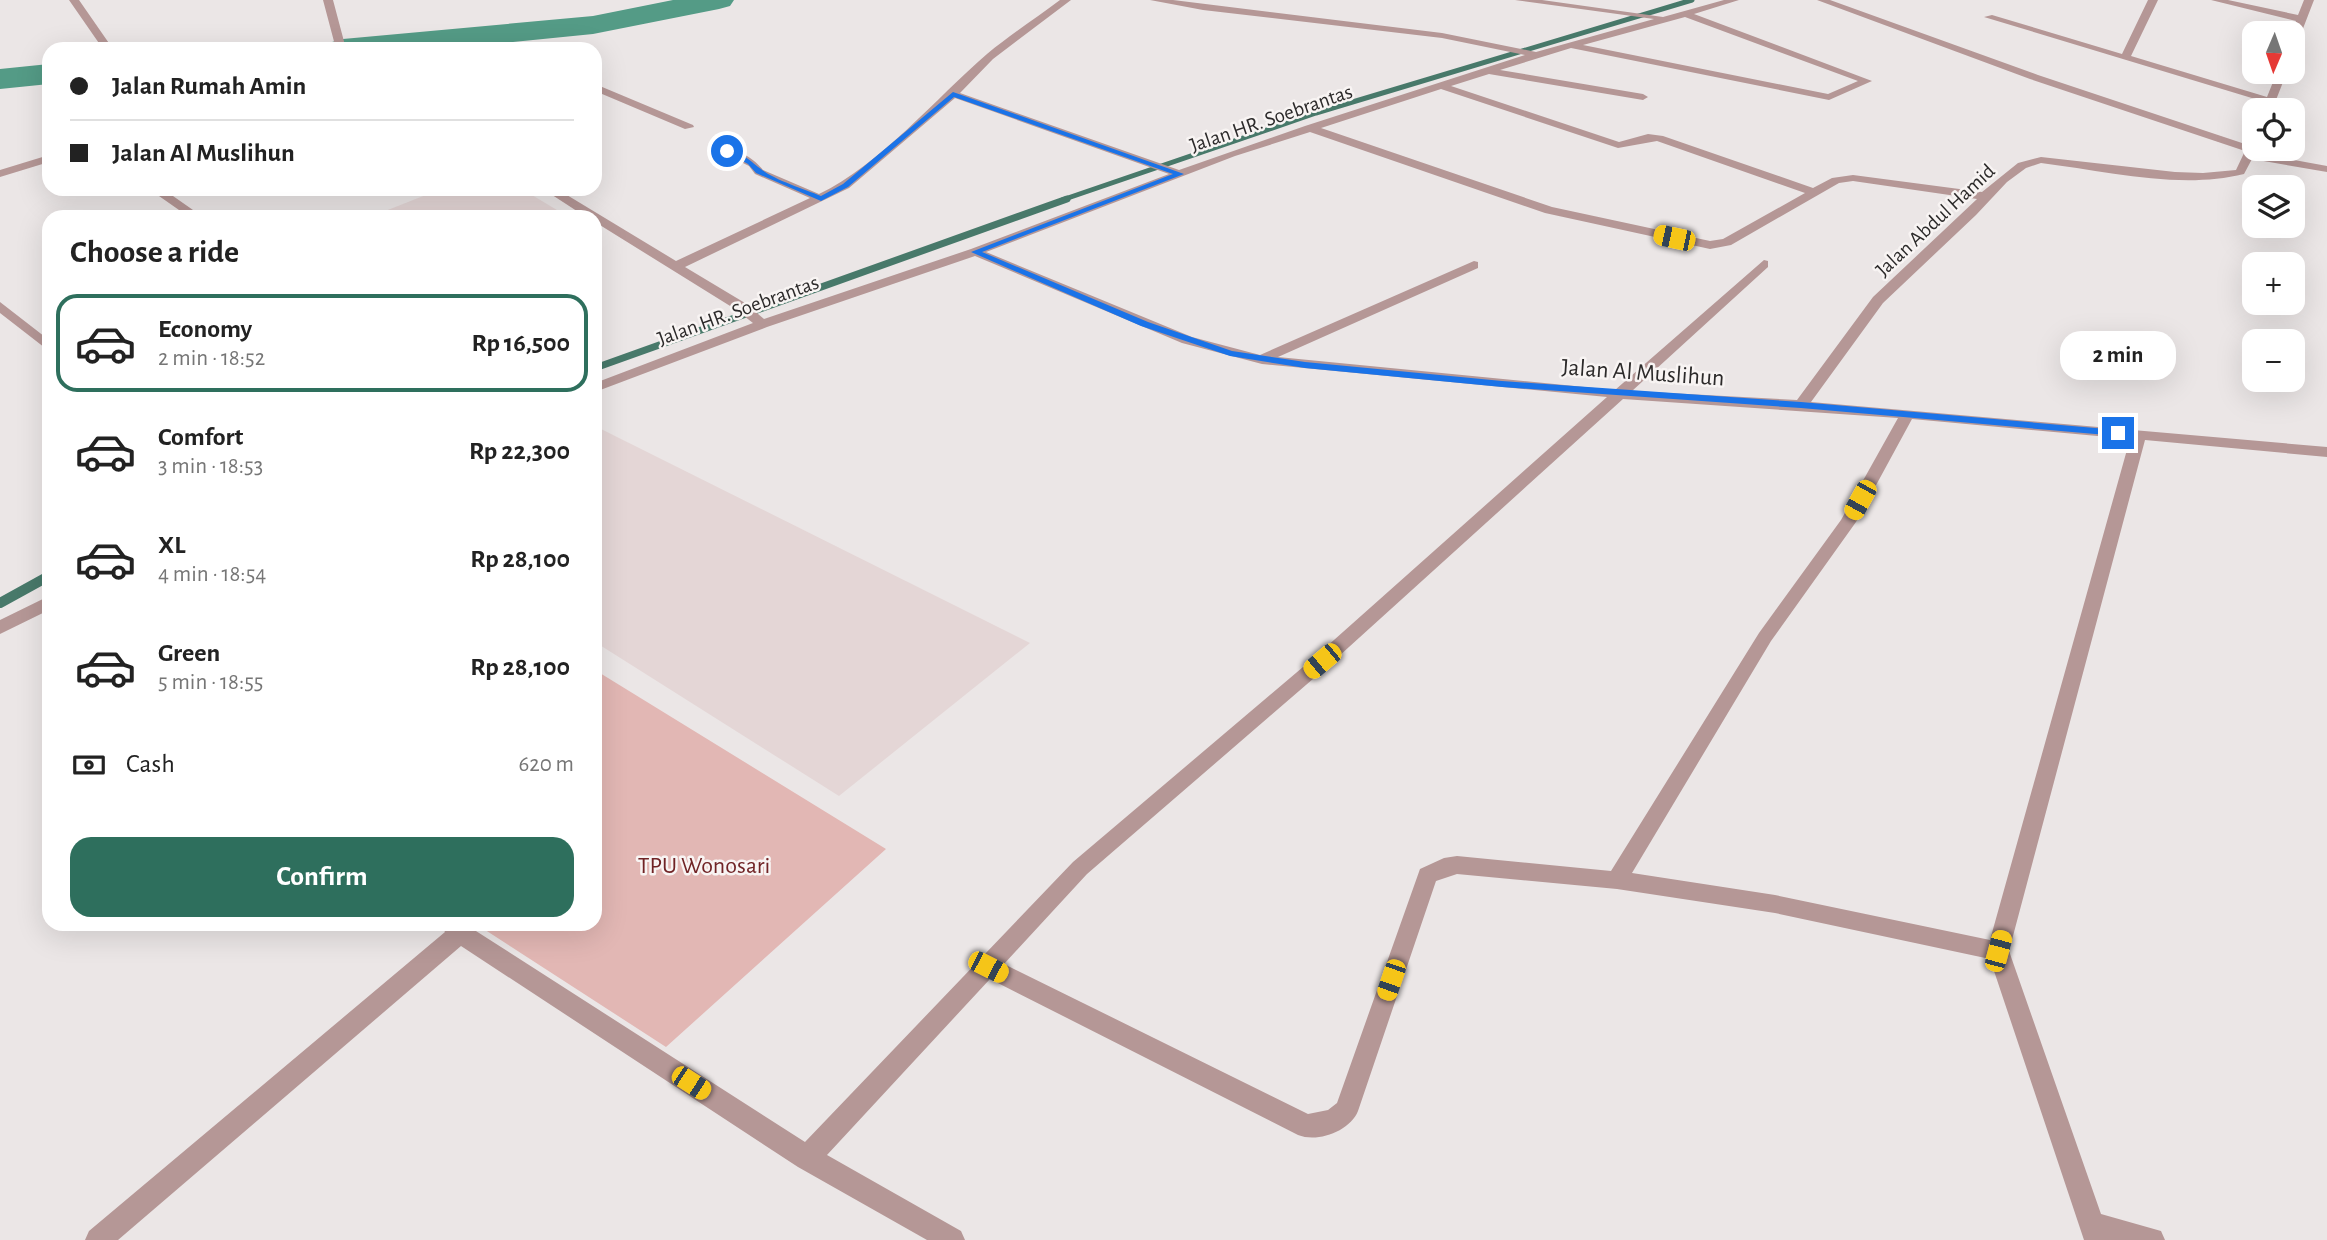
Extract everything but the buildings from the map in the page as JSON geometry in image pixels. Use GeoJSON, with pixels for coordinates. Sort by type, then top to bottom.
{"type":"FeatureCollection","features":[{"type":"Feature","properties":{"kind":"street"},"geometry":{"type":"LineString","coordinates":[[74,0],[103,42]]}},
{"type":"Feature","properties":{"kind":"street"},"geometry":{"type":"LineString","coordinates":[[328,0],[340,42]]}},
{"type":"Feature","properties":{"kind":"street"},"geometry":{"type":"LineString","coordinates":[[674,267],[845,186],[953,94],[1011,40],[1066,0]]}},
{"type":"Feature","properties":{"kind":"street"},"geometry":{"type":"LineString","coordinates":[[1155,0],[1380,28],[1531,54]]}},
{"type":"Feature","properties":{"kind":"street"},"geometry":{"type":"LineString","coordinates":[[1193,6],[1206,0]]}},
{"type":"Feature","properties":{"kind":"street"},"geometry":{"type":"LineString","coordinates":[[1520,0],[1669,19]]}},
{"type":"Feature","properties":{"kind":"street","name":"Jalan HR. Soebrantas"},"geometry":{"type":"LineString","coordinates":[[602,385],[758,320],[975,252],[1309,128],[1489,71],[1531,54],[1734,0]]}},
{"type":"Feature","properties":{"kind":"street"},"geometry":{"type":"LineString","coordinates":[[1822,0],[2034,78],[2242,147]]}},
{"type":"Feature","properties":{"kind":"street"},"geometry":{"type":"LineString","coordinates":[[2126,58],[2152,0]]}},
{"type":"Feature","properties":{"kind":"street"},"geometry":{"type":"LineString","coordinates":[[2216,0],[2302,19],[2309,0]]}},
{"type":"Feature","properties":{"kind":"street"},"geometry":{"type":"LineString","coordinates":[[1569,46],[1829,97],[1867,81],[1686,14]]}},
{"type":"Feature","properties":{"kind":"street"},"geometry":{"type":"LineString","coordinates":[[1989,17],[2126,58],[2245,98]]}},
{"type":"Feature","properties":{"kind":"street"},"geometry":{"type":"LineString","coordinates":[[1489,71],[1643,97]]}},
{"type":"Feature","properties":{"kind":"street"},"geometry":{"type":"LineString","coordinates":[[1442,86],[1618,145],[1628,145],[1645,136],[1659,138],[1813,192]]}},
{"type":"Feature","properties":{"kind":"street"},"geometry":{"type":"LineString","coordinates":[[602,90],[689,127]]}},
{"type":"Feature","properties":{"kind":"street"},"geometry":{"type":"LineString","coordinates":[[953,94],[1180,174]]}},
{"type":"Feature","properties":{"kind":"street"},"geometry":{"type":"LineString","coordinates":[[1309,128],[1549,210],[1700,244],[1727,243],[1828,182],[1853,178],[1983,196]]}},
{"type":"Feature","properties":{"kind":"street"},"geometry":{"type":"LineString","coordinates":[[727,151],[751,162],[759,172],[821,199]]}},
{"type":"Feature","properties":{"kind":"street"},"geometry":{"type":"LineString","coordinates":[[0,174],[42,160]]}},
{"type":"Feature","properties":{"kind":"street","name":"Jalan Abdul Hamid"},"geometry":{"type":"LineString","coordinates":[[1801,405],[1878,300],[1972,212],[1983,196],[2032,160],[2219,177],[2240,172],[2246,161]]}},
{"type":"Feature","properties":{"kind":"street"},"geometry":{"type":"LineString","coordinates":[[2295,161],[2327,169]]}},
{"type":"Feature","properties":{"kind":"street"},"geometry":{"type":"LineString","coordinates":[[171,196],[188,210]]}},
{"type":"Feature","properties":{"kind":"street"},"geometry":{"type":"LineString","coordinates":[[562,196],[587,210]]}},
{"type":"Feature","properties":{"kind":"street"},"geometry":{"type":"LineString","coordinates":[[602,220],[758,320]]}},
{"type":"Feature","properties":{"kind":"street","name":"Jalan Al Muslihun"},"geometry":{"type":"LineString","coordinates":[[975,252],[1187,340],[1262,360],[1617,394],[1801,405],[2327,452]]}},
{"type":"Feature","properties":{"kind":"street"},"geometry":{"type":"LineString","coordinates":[[807,1158],[1080,868],[1322,661],[1764,264]]}},
{"type":"Feature","properties":{"kind":"street"},"geometry":{"type":"LineString","coordinates":[[1262,360],[1474,265]]}},
{"type":"Feature","properties":{"kind":"street"},"geometry":{"type":"LineString","coordinates":[[0,306],[42,340]]}},
{"type":"Feature","properties":{"kind":"street"},"geometry":{"type":"LineString","coordinates":[[1617,880],[1765,637],[1848,522],[1908,415]]}},
{"type":"Feature","properties":{"kind":"street"},"geometry":{"type":"LineString","coordinates":[[2139,435],[1998,951],[2095,1232],[2152,1240]]}},
{"type":"Feature","properties":{"kind":"street"},"geometry":{"type":"LineString","coordinates":[[0,628],[42,606]]}},
{"type":"Feature","properties":{"kind":"street"},"geometry":{"type":"LineString","coordinates":[[988,967],[1307,1126],[1333,1121],[1346,1111],[1427,875],[1444,867],[1457,865],[1617,880],[1775,904],[1998,951]]}},
{"type":"Feature","properties":{"kind":"street"},"geometry":{"type":"LineString","coordinates":[[98,1240],[453,931]]}},
{"type":"Feature","properties":{"kind":"street"},"geometry":{"type":"LineString","coordinates":[[461,931],[807,1158],[952,1240]]}},
{"type":"Feature","properties":{"kind":"shaded area"},"geometry":{"type":"Polygon","coordinates":[[[423,196],[534,196],[557,210],[388,210],[423,196]]]}},
{"type":"Feature","properties":{"kind":"shaded area"},"geometry":{"type":"Polygon","coordinates":[[[602,429],[1030,643],[839,796],[602,646],[602,429]]]}},
{"type":"Feature","properties":{"kind":"green space","name":"TPU Wonosari"},"geometry":{"type":"Polygon","coordinates":[[[602,674],[886,849],[666,1047],[487,931],[602,931],[602,674]]]}},
{"type":"Feature","properties":{"kind":"waterway"},"geometry":{"type":"LineString","coordinates":[[416,42],[593,25],[719,0]]}},
{"type":"Feature","properties":{"kind":"waterway"},"geometry":{"type":"LineString","coordinates":[[1062,200],[1316,113],[1692,0]]}},
{"type":"Feature","properties":{"kind":"waterway"},"geometry":{"type":"LineString","coordinates":[[0,79],[42,75]]}},
{"type":"Feature","properties":{"kind":"waterway"},"geometry":{"type":"LineString","coordinates":[[602,365],[1067,199]]}},
{"type":"Feature","properties":{"kind":"waterway"},"geometry":{"type":"LineString","coordinates":[[0,603],[42,580]]}},
{"type":"Feature","properties":{"kind":"route"},"geometry":{"type":"LineString","coordinates":[[727,151],[751,162],[759,172],[821,199],[845,186],[953,94],[1180,174],[975,252],[1144,324],[1230,353],[1305,365],[1502,384],[1801,405],[2118,433]]}}]}
